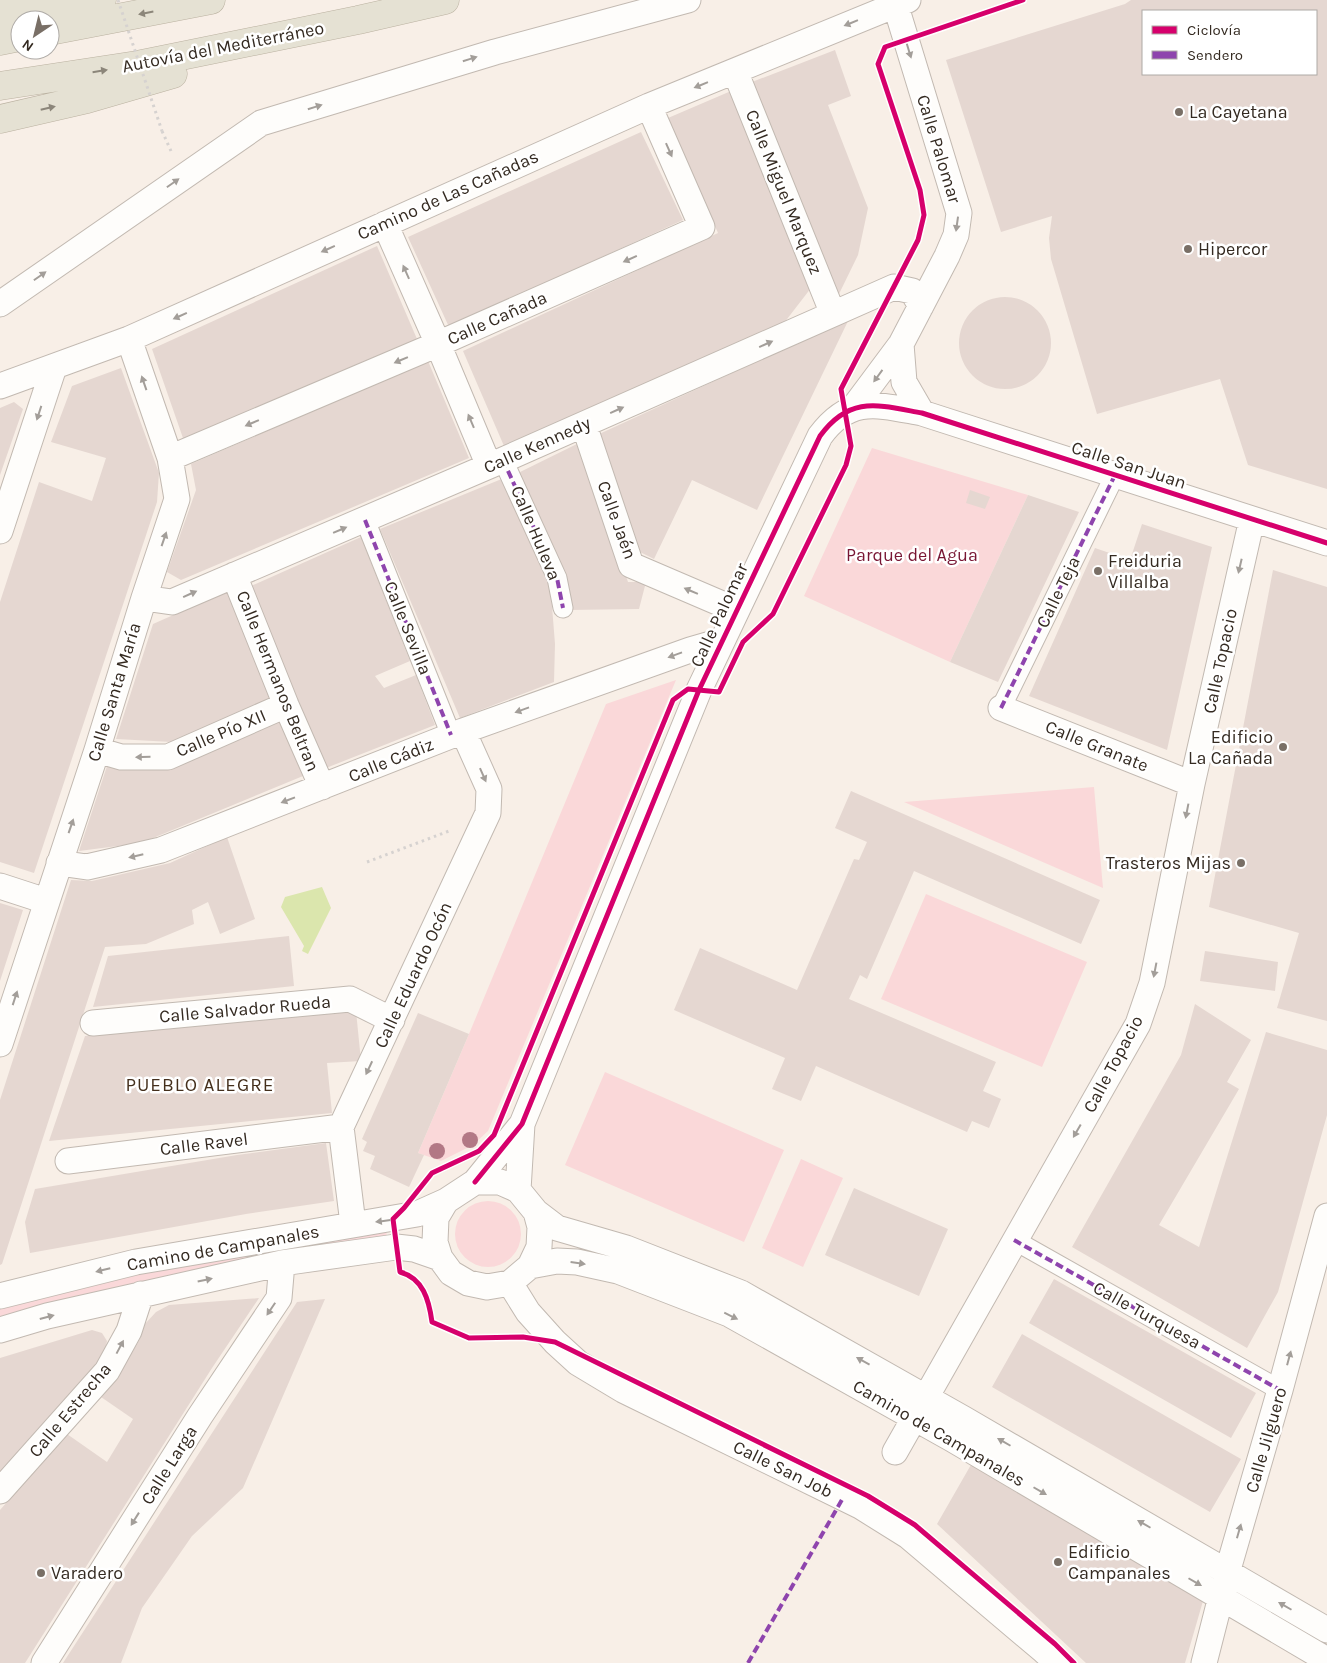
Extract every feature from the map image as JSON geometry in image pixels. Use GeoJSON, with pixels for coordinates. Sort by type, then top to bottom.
{"type":"FeatureCollection","features":[{"type":"Feature","properties":{"kind":"highway"},"geometry":{"type":"LineString","coordinates":[[0,13],[102,0]]}},
{"type":"Feature","properties":{"kind":"highway"},"geometry":{"type":"LineString","coordinates":[[60,29],[211,0]]}},
{"type":"Feature","properties":{"kind":"highway","name":"Autovía del Mediterráneo"},"geometry":{"type":"LineString","coordinates":[[0,86],[137,65],[358,20],[445,0]]}},
{"type":"Feature","properties":{"kind":"highway"},"geometry":{"type":"LineString","coordinates":[[0,118],[87,99],[358,20]]}},
{"type":"Feature","properties":{"kind":"street"},"geometry":{"type":"LineString","coordinates":[[0,304],[261,123],[495,52],[688,0]]}},
{"type":"Feature","properties":{"kind":"street","name":"Camino de Las Cañadas"},"geometry":{"type":"LineString","coordinates":[[0,386],[129,339],[650,106],[899,1]]}},
{"type":"Feature","properties":{"kind":"street","name":"Calle Palomar"},"geometry":{"type":"LineString","coordinates":[[475,1182],[522,1124],[691,707],[820,436],[830,423],[854,407],[901,344],[956,235],[959,213],[906,40],[899,1]]}},
{"type":"Feature","properties":{"kind":"street","name":"Calle Miguel Marquez"},"geometry":{"type":"LineString","coordinates":[[735,71],[833,314]]}},
{"type":"Feature","properties":{"kind":"street","name":"Calle Cañada"},"geometry":{"type":"LineString","coordinates":[[170,458],[438,344],[702,227],[650,106]]}},
{"type":"Feature","properties":{"kind":"street"},"geometry":{"type":"LineString","coordinates":[[385,224],[438,344],[496,463]]}},
{"type":"Feature","properties":{"kind":"street","name":"Calle Kennedy"},"geometry":{"type":"LineString","coordinates":[[144,598],[172,602],[584,425],[894,287],[912,291],[921,306]]}},
{"type":"Feature","properties":{"kind":"street","name":"Calle Santa María"},"geometry":{"type":"LineString","coordinates":[[0,1044],[177,499],[170,458],[129,339]]}},
{"type":"Feature","properties":{"kind":"street"},"geometry":{"type":"LineString","coordinates":[[901,344],[904,382],[922,413]]}},
{"type":"Feature","properties":{"kind":"street"},"geometry":{"type":"LineString","coordinates":[[0,531],[54,367]]}},
{"type":"Feature","properties":{"kind":"street"},"geometry":{"type":"LineString","coordinates":[[854,407],[886,406],[922,413]]}},
{"type":"Feature","properties":{"kind":"street","name":"Calle San Juan"},"geometry":{"type":"LineString","coordinates":[[922,413],[1327,543]]}},
{"type":"Feature","properties":{"kind":"street","name":"Calle Jaén"},"geometry":{"type":"LineString","coordinates":[[584,425],[631,565],[736,610]]}},
{"type":"Feature","properties":{"kind":"street","name":"Calle Huleva"},"geometry":{"type":"LineString","coordinates":[[496,463],[558,578],[563,608]]}},
{"type":"Feature","properties":{"kind":"street","name":"Calle Teja"},"geometry":{"type":"LineString","coordinates":[[1002,708],[1115,475]]}},
{"type":"Feature","properties":{"kind":"street","name":"Calle Topacio"},"geometry":{"type":"LineString","coordinates":[[894,1452],[1138,1024],[1152,983],[1192,784],[1252,519]]}},
{"type":"Feature","properties":{"kind":"street","name":"Calle Sevilla"},"geometry":{"type":"LineString","coordinates":[[365,520],[457,733]]}},
{"type":"Feature","properties":{"kind":"street","name":"Calle Hermanos Beltran"},"geometry":{"type":"LineString","coordinates":[[234,575],[286,705],[322,787]]}},
{"type":"Feature","properties":{"kind":"street","name":"Calle Cádiz"},"geometry":{"type":"LineString","coordinates":[[59,863],[87,867],[161,850],[457,733],[690,650],[721,641]]}},
{"type":"Feature","properties":{"kind":"street","name":"Calle Pío XII"},"geometry":{"type":"LineString","coordinates":[[97,750],[121,758],[168,757],[286,705]]}},
{"type":"Feature","properties":{"kind":"street","name":"Calle Granate"},"geometry":{"type":"LineString","coordinates":[[1002,708],[1192,784]]}},
{"type":"Feature","properties":{"kind":"street","name":"Calle Eduardo Ocón"},"geometry":{"type":"LineString","coordinates":[[341,1127],[488,813],[489,789],[457,733]]}},
{"type":"Feature","properties":{"kind":"street"},"geometry":{"type":"LineString","coordinates":[[0,886],[46,901]]}},
{"type":"Feature","properties":{"kind":"street","name":"Calle Salvador Rueda"},"geometry":{"type":"LineString","coordinates":[[94,1023],[350,999],[392,1020]]}},
{"type":"Feature","properties":{"kind":"street","name":"Calle Palomar"},"geometry":{"type":"LineString","coordinates":[[518,1190],[522,1124]]}},
{"type":"Feature","properties":{"kind":"street"},"geometry":{"type":"LineString","coordinates":[[341,1127],[353,1224]]}},
{"type":"Feature","properties":{"kind":"street","name":"Calle Ravel"},"geometry":{"type":"LineString","coordinates":[[68,1161],[341,1127]]}},
{"type":"Feature","properties":{"kind":"street"},"geometry":{"type":"LineString","coordinates":[[475,1182],[500,1182],[518,1190],[536,1212],[540,1227],[539,1247],[530,1266],[510,1283],[487,1287],[468,1283],[451,1273],[440,1258],[435,1242],[436,1218],[446,1201],[475,1182]]}},
{"type":"Feature","properties":{"kind":"street","name":"Camino de Campanales"},"geometry":{"type":"LineString","coordinates":[[0,1296],[136,1262],[353,1224],[393,1219],[416,1214],[446,1201]]}},
{"type":"Feature","properties":{"kind":"street","name":"Camino de Campanales"},"geometry":{"type":"LineString","coordinates":[[536,1212],[557,1228],[626,1248],[741,1292],[1221,1597],[1327,1660]]}},
{"type":"Feature","properties":{"kind":"street","name":"Calle Jilguero"},"geometry":{"type":"LineString","coordinates":[[1204,1663],[1227,1573],[1280,1390],[1327,1216]]}},
{"type":"Feature","properties":{"kind":"street","name":"Calle Turquesa"},"geometry":{"type":"LineString","coordinates":[[1014,1240],[1280,1390]]}},
{"type":"Feature","properties":{"kind":"street","name":"Camino de Campanales"},"geometry":{"type":"LineString","coordinates":[[0,1330],[47,1316],[282,1263],[396,1247],[414,1249],[440,1258]]}},
{"type":"Feature","properties":{"kind":"street","name":"Camino de Campanales"},"geometry":{"type":"LineString","coordinates":[[530,1266],[557,1262],[577,1262],[618,1271],[729,1314],[920,1407],[1227,1573],[1327,1630]]}},
{"type":"Feature","properties":{"kind":"street","name":"Calle Larga"},"geometry":{"type":"LineString","coordinates":[[44,1663],[195,1425],[279,1298],[282,1263]]}},
{"type":"Feature","properties":{"kind":"street","name":"Calle San Job"},"geometry":{"type":"LineString","coordinates":[[510,1283],[528,1312],[555,1342],[578,1363],[623,1390],[860,1506],[908,1536],[1056,1663]]}},
{"type":"Feature","properties":{"kind":"street","name":"Calle Estrecha"},"geometry":{"type":"LineString","coordinates":[[0,1491],[107,1371],[128,1331],[141,1294]]}},
{"type":"Feature","properties":{"kind":"path"},"geometry":{"type":"LineString","coordinates":[[118,0],[162,131]]}},
{"type":"Feature","properties":{"kind":"path"},"geometry":{"type":"LineString","coordinates":[[367,862],[486,817]]}},
{"type":"Feature","properties":{"kind":"green space","name":"Parque del Agua"},"geometry":{"type":"Polygon","coordinates":[[[872,448],[1028,495],[950,662],[804,596],[872,448]]]}},
{"type":"Feature","properties":{"kind":"green space"},"geometry":{"type":"Polygon","coordinates":[[[676,680],[488,1131],[473,1145],[441,1161],[418,1153],[606,704],[676,680]]]}},
{"type":"Feature","properties":{"kind":"green space"},"geometry":{"type":"Polygon","coordinates":[[[1094,787],[1103,888],[904,802],[1094,787]]]}},
{"type":"Feature","properties":{"kind":"green space"},"geometry":{"type":"Polygon","coordinates":[[[926,894],[1087,962],[1042,1067],[881,999],[926,894]]]}},
{"type":"Feature","properties":{"kind":"green space"},"geometry":{"type":"Polygon","coordinates":[[[605,1072],[784,1150],[744,1242],[565,1165],[605,1072]]]}},
{"type":"Feature","properties":{"kind":"green space"},"geometry":{"type":"Polygon","coordinates":[[[801,1159],[843,1178],[803,1267],[762,1248],[801,1159]]]}},
{"type":"Feature","properties":{"kind":"green space"},"geometry":{"type":"Polygon","coordinates":[[[481,1201],[495,1201],[507,1206],[516,1215],[521,1227],[519,1247],[512,1258],[495,1267],[481,1267],[469,1262],[460,1253],[455,1241],[455,1227],[460,1215],[469,1206],[481,1201]]]}},
{"type":"Feature","properties":{"kind":"green space"},"geometry":{"type":"Polygon","coordinates":[[[386,1230],[387,1238],[0,1319],[0,1308],[136,1275],[281,1245],[386,1230]]]}},
{"type":"Feature","properties":{"kind":"shaded area"},"geometry":{"type":"Polygon","coordinates":[[[322,887],[331,908],[308,954],[302,951],[304,946],[281,907],[285,897],[322,887]]]}},
{"type":"Feature","properties":{"kind":"building","name":"Hipercor"},"geometry":{"type":"Polygon","coordinates":[[[1131,0],[1327,0],[1327,489],[1248,465],[1220,379],[1097,414],[1051,259],[1049,238],[1052,216],[1001,232],[946,60],[1125,4],[1131,0]]]}},
{"type":"Feature","properties":{"kind":"building"},"geometry":{"type":"Polygon","coordinates":[[[835,50],[851,96],[828,105],[868,208],[858,255],[838,296],[752,82],[835,50]]]}},
{"type":"Feature","properties":{"kind":"building"},"geometry":{"type":"Polygon","coordinates":[[[731,91],[811,288],[784,323],[504,446],[463,351],[718,233],[668,118],[731,91]]]}},
{"type":"Feature","properties":{"kind":"building"},"geometry":{"type":"Polygon","coordinates":[[[641,132],[683,220],[449,327],[408,237],[641,132]]]}},
{"type":"Feature","properties":{"kind":"building"},"geometry":{"type":"Polygon","coordinates":[[[377,246],[417,339],[184,441],[152,349],[377,246]]]}},
{"type":"Feature","properties":{"kind":"building"},"geometry":{"type":"Polygon","coordinates":[[[1005,297],[1023,300],[1038,310],[1048,325],[1051,343],[1048,361],[1038,376],[1023,386],[1005,389],[987,386],[972,376],[962,361],[959,343],[962,325],[972,310],[987,300],[1005,297]]]}},
{"type":"Feature","properties":{"kind":"building"},"geometry":{"type":"Polygon","coordinates":[[[849,319],[757,510],[692,480],[654,559],[636,550],[597,435],[849,319]]]}},
{"type":"Feature","properties":{"kind":"building"},"geometry":{"type":"Polygon","coordinates":[[[428,361],[469,458],[181,580],[167,572],[196,490],[191,464],[428,361]]]}},
{"type":"Feature","properties":{"kind":"building"},"geometry":{"type":"Polygon","coordinates":[[[121,368],[159,473],[157,502],[34,873],[0,862],[0,602],[39,482],[92,501],[106,458],[51,442],[72,386],[121,368]]]}},
{"type":"Feature","properties":{"kind":"building"},"geometry":{"type":"Polygon","coordinates":[[[14,402],[23,409],[0,475],[0,408],[14,402]]]}},
{"type":"Feature","properties":{"kind":"building"},"geometry":{"type":"Polygon","coordinates":[[[581,442],[628,582],[646,582],[639,609],[569,610],[518,473],[581,442]]]}},
{"type":"Feature","properties":{"kind":"building"},"geometry":{"type":"Polygon","coordinates":[[[504,478],[550,581],[555,644],[554,682],[460,718],[380,529],[504,478]]]}},
{"type":"Feature","properties":{"kind":"building"},"geometry":{"type":"Polygon","coordinates":[[[970,490],[990,497],[985,509],[966,503],[970,490]]]}},
{"type":"Feature","properties":{"kind":"building"},"geometry":{"type":"Polygon","coordinates":[[[1028,495],[1079,512],[998,682],[950,662],[1028,495]]]}},
{"type":"Feature","properties":{"kind":"building"},"geometry":{"type":"Polygon","coordinates":[[[1142,524],[1212,547],[1167,750],[1029,696],[1095,548],[1130,560],[1142,524]]]}},
{"type":"Feature","properties":{"kind":"building"},"geometry":{"type":"Polygon","coordinates":[[[361,537],[410,661],[375,676],[384,688],[416,675],[435,725],[326,768],[251,586],[361,537]]]}},
{"type":"Feature","properties":{"kind":"building","name":"Edificio La Cañada"},"geometry":{"type":"Polygon","coordinates":[[[1273,570],[1327,587],[1327,1021],[1277,1008],[1299,933],[1209,907],[1273,570]]]}},
{"type":"Feature","properties":{"kind":"building"},"geometry":{"type":"Polygon","coordinates":[[[230,590],[273,699],[172,742],[116,739],[153,624],[230,590]]]}},
{"type":"Feature","properties":{"kind":"building"},"geometry":{"type":"Polygon","coordinates":[[[279,719],[303,776],[141,843],[79,851],[108,763],[279,719]]]}},
{"type":"Feature","properties":{"kind":"building"},"geometry":{"type":"Polygon","coordinates":[[[851,791],[1100,900],[1081,944],[914,871],[867,979],[860,975],[849,999],[996,1062],[983,1091],[1001,1099],[989,1128],[972,1121],[967,1132],[816,1066],[801,1101],[772,1089],[785,1058],[674,1010],[700,948],[797,990],[854,859],[859,860],[867,842],[835,828],[851,791]]]}},
{"type":"Feature","properties":{"kind":"building"},"geometry":{"type":"Polygon","coordinates":[[[227,837],[255,919],[220,934],[208,902],[192,910],[194,924],[146,944],[105,947],[2,1264],[0,1265],[0,1100],[71,880],[92,881],[170,863],[227,837]]]}},
{"type":"Feature","properties":{"kind":"building"},"geometry":{"type":"Polygon","coordinates":[[[0,903],[23,910],[0,981],[0,903]]]}},
{"type":"Feature","properties":{"kind":"building"},"geometry":{"type":"Polygon","coordinates":[[[289,936],[294,986],[93,1007],[108,956],[289,936]]]}},
{"type":"Feature","properties":{"kind":"building"},"geometry":{"type":"Polygon","coordinates":[[[1205,951],[1278,962],[1275,991],[1200,981],[1205,951]]]}},
{"type":"Feature","properties":{"kind":"building"},"geometry":{"type":"Polygon","coordinates":[[[1195,1004],[1251,1040],[1227,1082],[1239,1089],[1159,1225],[1199,1247],[1266,1032],[1327,1050],[1327,1115],[1278,1292],[1247,1348],[1072,1247],[1181,1055],[1195,1004]]]}},
{"type":"Feature","properties":{"kind":"building"},"geometry":{"type":"Polygon","coordinates":[[[356,1011],[361,1061],[327,1063],[332,1113],[49,1141],[85,1036],[356,1011]]]}},
{"type":"Feature","properties":{"kind":"building"},"geometry":{"type":"Polygon","coordinates":[[[418,1013],[469,1034],[418,1153],[424,1155],[409,1187],[370,1169],[375,1156],[363,1151],[367,1142],[362,1139],[418,1013]]]}},
{"type":"Feature","properties":{"kind":"building"},"geometry":{"type":"Polygon","coordinates":[[[326,1143],[334,1201],[246,1214],[30,1253],[25,1222],[35,1189],[237,1155],[326,1143]]]}},
{"type":"Feature","properties":{"kind":"building"},"geometry":{"type":"Polygon","coordinates":[[[854,1188],[948,1229],[919,1296],[825,1255],[854,1188]]]}},
{"type":"Feature","properties":{"kind":"building"},"geometry":{"type":"Polygon","coordinates":[[[1054,1279],[1256,1393],[1231,1438],[1029,1323],[1054,1279]]]}},
{"type":"Feature","properties":{"kind":"building"},"geometry":{"type":"Polygon","coordinates":[[[259,1298],[212,1368],[25,1663],[0,1663],[0,1510],[67,1434],[107,1462],[133,1419],[101,1397],[117,1378],[140,1339],[144,1325],[156,1312],[169,1305],[259,1298]]]}},
{"type":"Feature","properties":{"kind":"building"},"geometry":{"type":"Polygon","coordinates":[[[325,1299],[243,1488],[192,1536],[142,1608],[121,1663],[63,1663],[297,1302],[325,1299]]]}},
{"type":"Feature","properties":{"kind":"building"},"geometry":{"type":"Polygon","coordinates":[[[92,1330],[102,1333],[107,1341],[105,1352],[96,1368],[0,1474],[0,1358],[92,1330]]]}},
{"type":"Feature","properties":{"kind":"building"},"geometry":{"type":"Polygon","coordinates":[[[1022,1334],[1241,1459],[1210,1512],[992,1387],[1022,1334]]]}},
{"type":"Feature","properties":{"kind":"building","name":"Edificio Campanales"},"geometry":{"type":"Polygon","coordinates":[[[972,1463],[1203,1601],[1185,1663],[1086,1663],[937,1524],[972,1463]]]}},
{"type":"Feature","properties":{"kind":"marked path"},"geometry":{"type":"LineString","coordinates":[[503,460],[557,578],[563,608]]}},
{"type":"Feature","properties":{"kind":"marked path"},"geometry":{"type":"LineString","coordinates":[[1001,708],[1115,475]]}},
{"type":"Feature","properties":{"kind":"marked path"},"geometry":{"type":"LineString","coordinates":[[365,520],[451,735]]}},
{"type":"Feature","properties":{"kind":"marked path"},"geometry":{"type":"LineString","coordinates":[[1014,1240],[1280,1390]]}},
{"type":"Feature","properties":{"kind":"marked path"},"geometry":{"type":"LineString","coordinates":[[748,1663],[843,1498]]}},
{"type":"Feature","properties":{"kind":"cycle path"},"geometry":{"type":"LineString","coordinates":[[1023,0],[885,47],[878,64],[920,190],[924,215],[918,240],[841,389],[851,446],[846,465],[773,614],[743,642],[719,692],[688,689],[673,700],[494,1135],[479,1151],[432,1173],[393,1219],[400,1272],[414,1279],[423,1291],[427,1298],[432,1322],[469,1338],[523,1337],[555,1342],[868,1496],[915,1525],[1055,1644],[1074,1663]]}},
{"type":"Feature","properties":{"kind":"cycle path"},"geometry":{"type":"LineString","coordinates":[[475,1182],[522,1124],[699,690],[820,436],[842,414],[866,406],[892,407],[922,413],[1327,543]]}},
{"type":"Feature","properties":{"kind":"place","name":"La Cayetana"},"geometry":{"type":"Point","coordinates":[1179,112]}},
{"type":"Feature","properties":{"kind":"place","name":"Hipercor"},"geometry":{"type":"Point","coordinates":[1188,249]}},
{"type":"Feature","properties":{"kind":"place","name":"Freiduria Villalba"},"geometry":{"type":"Point","coordinates":[1098,571]}},
{"type":"Feature","properties":{"kind":"place","name":"Edificio La Cañada"},"geometry":{"type":"Point","coordinates":[1283,747]}},
{"type":"Feature","properties":{"kind":"place","name":"Trasteros Mijas"},"geometry":{"type":"Point","coordinates":[1241,863]}},
{"type":"Feature","properties":{"kind":"place","name":"Edificio Campanales"},"geometry":{"type":"Point","coordinates":[1058,1562]}},
{"type":"Feature","properties":{"kind":"place","name":"Varadero"},"geometry":{"type":"Point","coordinates":[41,1573]}},
{"type":"Feature","properties":{"kind":"district","name":"PUEBLO ALEGRE"},"geometry":{"type":"Point","coordinates":[200,1084]}}]}
